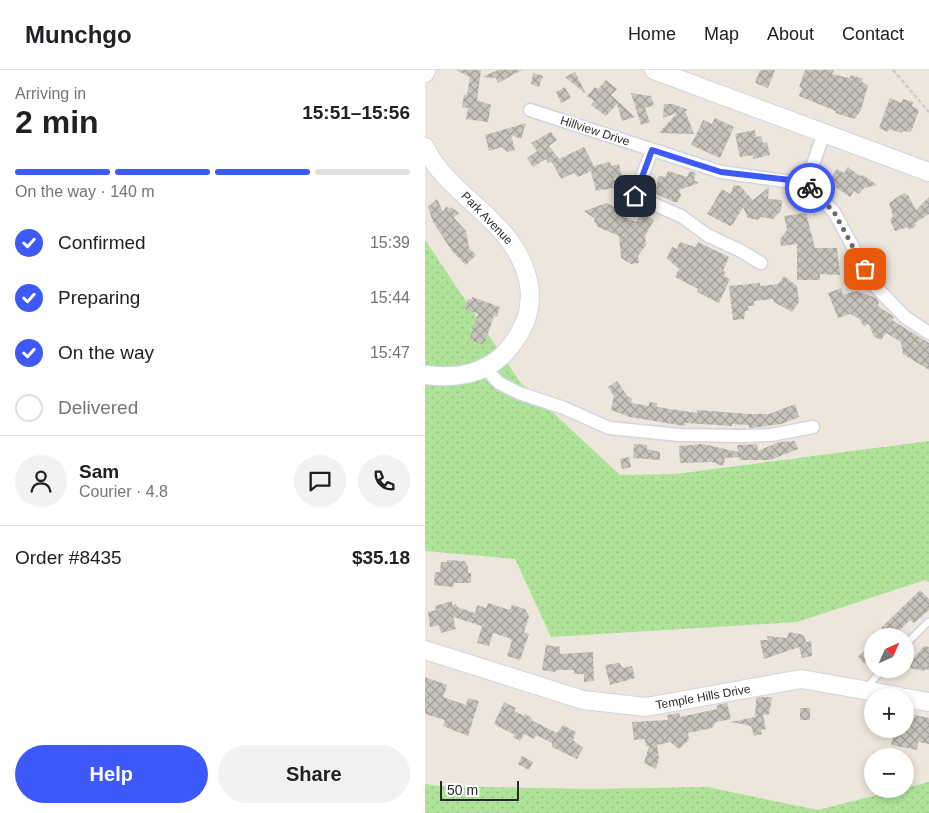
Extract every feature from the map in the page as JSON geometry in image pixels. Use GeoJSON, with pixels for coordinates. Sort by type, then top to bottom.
{"type":"FeatureCollection","features":[{"type":"Feature","properties":{"kind":"main road"},"geometry":{"type":"LineString","coordinates":[[654,70],[929,172]]}},
{"type":"Feature","properties":{"kind":"main road","name":"Park Avenue"},"geometry":{"type":"LineString","coordinates":[[425,148],[429,157],[509,239],[520,254],[527,272],[530,289],[530,307],[526,323],[505,354],[486,369],[458,376],[443,377],[425,374]]}},
{"type":"Feature","properties":{"kind":"main road","name":"Temple Hills Drive"},"geometry":{"type":"LineString","coordinates":[[425,650],[583,700],[646,707],[801,679],[864,690]]}},
{"type":"Feature","properties":{"kind":"main road"},"geometry":{"type":"LineString","coordinates":[[914,700],[929,702]]}},
{"type":"Feature","properties":{"kind":"street","name":"Hillview Drive"},"geometry":{"type":"LineString","coordinates":[[530,110],[721,172],[806,184]]}},
{"type":"Feature","properties":{"kind":"street"},"geometry":{"type":"LineString","coordinates":[[824,133],[806,184],[834,212],[873,284],[905,317],[929,333]]}},
{"type":"Feature","properties":{"kind":"street"},"geometry":{"type":"LineString","coordinates":[[652,150],[635,196],[681,216],[707,236],[741,251],[761,263]]}},
{"type":"Feature","properties":{"kind":"street"},"geometry":{"type":"LineString","coordinates":[[486,369],[499,383],[519,394],[564,408],[609,428],[680,435],[740,436],[771,435],[813,427]]}},
{"type":"Feature","properties":{"kind":"lane"},"geometry":{"type":"LineString","coordinates":[[914,636],[928,622]]}},
{"type":"Feature","properties":{"kind":"lane"},"geometry":{"type":"LineString","coordinates":[[866,688],[875,678]]}},
{"type":"Feature","properties":{"kind":"path"},"geometry":{"type":"LineString","coordinates":[[893,70],[929,112]]}},
{"type":"Feature","properties":{"kind":"green space"},"geometry":{"type":"Polygon","coordinates":[[[425,240],[520,382],[620,475],[676,474],[929,441],[929,582],[925,580],[797,622],[551,637],[515,559],[425,551],[425,240]]]}},
{"type":"Feature","properties":{"kind":"green space"},"geometry":{"type":"Polygon","coordinates":[[[929,782],[929,813],[425,813],[425,784],[438,786],[590,789],[707,787],[818,810],[866,798],[914,798],[914,786],[929,782]]]}},
{"type":"Feature","properties":{"kind":"building"},"geometry":{"type":"Polygon","coordinates":[[[456,70],[481,70],[477,100],[491,105],[488,122],[466,119],[468,108],[462,107],[464,95],[467,95],[470,77],[456,70]]]}},
{"type":"Feature","properties":{"kind":"building"},"geometry":{"type":"Polygon","coordinates":[[[498,70],[522,70],[498,83],[496,78],[482,77],[498,70]]]}},
{"type":"Feature","properties":{"kind":"building"},"geometry":{"type":"Polygon","coordinates":[[[760,70],[775,70],[768,88],[755,83],[760,70]]]}},
{"type":"Feature","properties":{"kind":"building"},"geometry":{"type":"Polygon","coordinates":[[[805,70],[834,70],[832,74],[849,78],[851,75],[863,79],[862,82],[868,85],[861,110],[855,119],[835,113],[836,111],[799,96],[802,88],[799,87],[805,70]]]}},
{"type":"Feature","properties":{"kind":"building"},"geometry":{"type":"Polygon","coordinates":[[[575,72],[586,94],[565,77],[575,72]]]}},
{"type":"Feature","properties":{"kind":"building"},"geometry":{"type":"Polygon","coordinates":[[[533,73],[543,76],[539,87],[531,84],[533,73]]]}},
{"type":"Feature","properties":{"kind":"building"},"geometry":{"type":"Polygon","coordinates":[[[606,80],[617,89],[611,95],[635,117],[622,121],[617,104],[606,116],[591,105],[594,101],[587,96],[595,87],[598,89],[606,80]]]}},
{"type":"Feature","properties":{"kind":"building"},"geometry":{"type":"Polygon","coordinates":[[[565,87],[571,98],[561,103],[556,92],[565,87]]]}},
{"type":"Feature","properties":{"kind":"building"},"geometry":{"type":"Polygon","coordinates":[[[631,93],[651,96],[654,105],[645,108],[650,122],[641,125],[631,93]]]}},
{"type":"Feature","properties":{"kind":"building"},"geometry":{"type":"Polygon","coordinates":[[[890,98],[901,103],[903,99],[913,102],[912,106],[919,110],[911,132],[903,131],[902,133],[889,129],[888,132],[879,128],[890,98]]]}},
{"type":"Feature","properties":{"kind":"building"},"geometry":{"type":"Polygon","coordinates":[[[664,104],[673,104],[688,110],[685,111],[694,134],[659,133],[677,113],[663,118],[664,104]]]}},
{"type":"Feature","properties":{"kind":"building"},"geometry":{"type":"Polygon","coordinates":[[[715,118],[734,127],[720,158],[691,145],[703,120],[712,124],[715,118]]]}},
{"type":"Feature","properties":{"kind":"building"},"geometry":{"type":"Polygon","coordinates":[[[526,123],[521,139],[511,135],[515,150],[507,152],[502,147],[489,151],[485,135],[526,123]]]}},
{"type":"Feature","properties":{"kind":"building"},"geometry":{"type":"Polygon","coordinates":[[[755,130],[756,137],[761,136],[763,143],[767,142],[770,155],[753,159],[753,155],[740,157],[735,134],[755,130]]]}},
{"type":"Feature","properties":{"kind":"building"},"geometry":{"type":"Polygon","coordinates":[[[551,132],[557,140],[549,146],[559,159],[584,147],[594,166],[610,162],[611,166],[619,164],[622,176],[614,178],[616,185],[613,185],[614,188],[596,191],[591,171],[578,177],[574,173],[561,179],[552,162],[548,163],[546,159],[533,167],[527,158],[537,151],[531,143],[551,132]]]}},
{"type":"Feature","properties":{"kind":"building"},"geometry":{"type":"Polygon","coordinates":[[[848,167],[877,185],[864,188],[859,194],[854,191],[850,197],[828,182],[837,169],[844,173],[848,167]]]}},
{"type":"Feature","properties":{"kind":"building"},"geometry":{"type":"Polygon","coordinates":[[[668,171],[687,177],[690,171],[696,173],[694,180],[699,183],[679,190],[681,195],[678,202],[674,202],[654,193],[659,176],[665,177],[668,171]]]}},
{"type":"Feature","properties":{"kind":"building"},"geometry":{"type":"Polygon","coordinates":[[[734,185],[740,186],[753,200],[769,187],[768,199],[782,200],[781,211],[773,219],[760,217],[759,220],[748,218],[743,207],[730,226],[707,214],[722,189],[730,194],[734,185]]]}},
{"type":"Feature","properties":{"kind":"building"},"geometry":{"type":"Polygon","coordinates":[[[904,193],[908,195],[916,210],[929,197],[929,214],[915,223],[916,226],[909,230],[908,227],[895,231],[890,220],[893,216],[889,203],[904,193]]]}},
{"type":"Feature","properties":{"kind":"building"},"geometry":{"type":"Polygon","coordinates":[[[437,199],[443,212],[446,206],[459,213],[454,218],[466,231],[469,248],[476,255],[466,265],[452,251],[433,222],[428,207],[437,199]]]}},
{"type":"Feature","properties":{"kind":"building"},"geometry":{"type":"Polygon","coordinates":[[[606,203],[617,208],[620,211],[619,214],[636,222],[641,213],[654,220],[645,236],[646,245],[638,256],[639,263],[631,264],[621,258],[619,236],[598,227],[594,221],[595,219],[584,211],[606,203]]]}},
{"type":"Feature","properties":{"kind":"building"},"geometry":{"type":"Polygon","coordinates":[[[806,213],[815,248],[837,248],[840,275],[820,274],[820,280],[797,280],[797,244],[781,246],[780,239],[787,230],[784,216],[806,213]]]}},
{"type":"Feature","properties":{"kind":"building"},"geometry":{"type":"Polygon","coordinates":[[[680,242],[695,247],[698,242],[729,257],[723,271],[726,272],[724,276],[730,279],[719,303],[697,292],[698,289],[675,277],[679,269],[667,258],[672,247],[677,249],[680,242]]]}},
{"type":"Feature","properties":{"kind":"building"},"geometry":{"type":"Polygon","coordinates":[[[784,276],[797,286],[799,302],[792,312],[774,302],[773,299],[754,301],[754,306],[748,306],[749,311],[745,311],[744,319],[733,320],[729,286],[760,283],[760,286],[778,284],[784,276]]]}},
{"type":"Feature","properties":{"kind":"building"},"geometry":{"type":"Polygon","coordinates":[[[841,288],[843,295],[856,291],[876,298],[879,302],[878,306],[894,317],[892,320],[929,343],[929,370],[903,354],[901,342],[886,333],[881,340],[874,337],[869,324],[863,326],[860,319],[850,314],[838,318],[828,293],[841,288]]]}},
{"type":"Feature","properties":{"kind":"building"},"geometry":{"type":"Polygon","coordinates":[[[472,297],[500,307],[497,317],[494,316],[484,345],[469,340],[478,314],[465,309],[468,299],[471,300],[472,297]]]}},
{"type":"Feature","properties":{"kind":"building"},"geometry":{"type":"Polygon","coordinates":[[[617,381],[628,397],[632,398],[631,403],[649,406],[649,402],[657,403],[657,407],[697,413],[697,410],[749,414],[769,414],[795,404],[799,417],[781,424],[749,428],[749,425],[732,424],[732,426],[686,423],[685,426],[630,417],[611,410],[614,396],[608,387],[617,381]]]}},
{"type":"Feature","properties":{"kind":"building"},"geometry":{"type":"Polygon","coordinates":[[[795,441],[798,449],[770,460],[740,460],[739,457],[725,458],[723,466],[712,462],[680,463],[679,446],[703,444],[738,452],[737,445],[757,444],[758,451],[779,442],[795,441]]]}},
{"type":"Feature","properties":{"kind":"building"},"geometry":{"type":"Polygon","coordinates":[[[634,444],[647,445],[647,449],[660,452],[660,460],[633,458],[634,444]]]}},
{"type":"Feature","properties":{"kind":"building"},"geometry":{"type":"Polygon","coordinates":[[[629,457],[631,467],[622,469],[620,459],[629,457]]]}},
{"type":"Feature","properties":{"kind":"building"},"geometry":{"type":"Polygon","coordinates":[[[447,560],[465,561],[468,566],[468,573],[471,573],[471,583],[454,583],[453,587],[434,585],[435,572],[440,572],[441,562],[447,562],[447,560]]]}},
{"type":"Feature","properties":{"kind":"building"},"geometry":{"type":"Polygon","coordinates":[[[920,590],[929,599],[929,610],[914,623],[910,620],[902,628],[881,628],[920,590]]]}},
{"type":"Feature","properties":{"kind":"building"},"geometry":{"type":"Polygon","coordinates":[[[452,601],[452,605],[456,604],[457,607],[475,613],[477,605],[486,608],[488,603],[510,610],[512,605],[525,609],[529,616],[524,632],[529,634],[520,660],[507,656],[512,640],[509,638],[493,633],[489,646],[477,643],[482,626],[453,617],[456,629],[441,633],[439,625],[430,627],[428,612],[436,610],[435,606],[452,601]]]}},
{"type":"Feature","properties":{"kind":"building"},"geometry":{"type":"Polygon","coordinates":[[[789,632],[804,635],[806,642],[811,641],[812,656],[802,658],[799,647],[764,659],[760,640],[768,640],[767,636],[787,638],[789,632]]]}},
{"type":"Feature","properties":{"kind":"building"},"geometry":{"type":"Polygon","coordinates":[[[546,645],[560,647],[560,654],[593,652],[594,681],[584,682],[584,674],[574,674],[574,670],[556,670],[555,672],[542,670],[546,645]]]}},
{"type":"Feature","properties":{"kind":"building"},"geometry":{"type":"Polygon","coordinates":[[[924,646],[929,647],[929,670],[914,669],[914,658],[924,646]]]}},
{"type":"Feature","properties":{"kind":"building"},"geometry":{"type":"Polygon","coordinates":[[[864,651],[864,663],[858,657],[864,651]]]}},
{"type":"Feature","properties":{"kind":"building"},"geometry":{"type":"Polygon","coordinates":[[[619,663],[623,668],[632,666],[635,678],[610,685],[605,665],[619,663]]]}},
{"type":"Feature","properties":{"kind":"building"},"geometry":{"type":"Polygon","coordinates":[[[425,677],[447,685],[443,697],[466,705],[468,698],[479,701],[468,736],[443,726],[445,720],[425,714],[425,677]]]}},
{"type":"Feature","properties":{"kind":"building"},"geometry":{"type":"Polygon","coordinates":[[[759,697],[772,697],[769,714],[763,715],[766,729],[761,730],[762,734],[754,736],[751,726],[731,722],[755,717],[756,699],[759,697]]]}},
{"type":"Feature","properties":{"kind":"building"},"geometry":{"type":"Polygon","coordinates":[[[504,702],[516,708],[514,711],[524,716],[525,714],[532,718],[531,720],[557,733],[563,725],[576,732],[573,740],[583,748],[577,759],[552,747],[552,743],[536,735],[534,739],[524,734],[520,741],[513,737],[515,735],[494,724],[504,702]]]}},
{"type":"Feature","properties":{"kind":"building"},"geometry":{"type":"Polygon","coordinates":[[[727,703],[731,719],[716,722],[712,728],[688,733],[689,740],[679,749],[670,742],[657,745],[659,758],[656,769],[644,763],[649,746],[646,746],[645,739],[634,740],[632,722],[668,720],[667,715],[679,713],[680,717],[717,709],[717,705],[727,703]]]}},
{"type":"Feature","properties":{"kind":"building"},"geometry":{"type":"Polygon","coordinates":[[[800,708],[810,708],[810,720],[800,720],[800,708]]]}},
{"type":"Feature","properties":{"kind":"building"},"geometry":{"type":"Polygon","coordinates":[[[914,715],[929,718],[929,744],[918,742],[917,750],[891,745],[893,738],[914,738],[914,715]]]}},
{"type":"Feature","properties":{"kind":"building"},"geometry":{"type":"Polygon","coordinates":[[[522,756],[533,762],[529,770],[518,764],[522,756]]]}},
{"type":"Feature","properties":{"kind":"way so far"},"geometry":{"type":"LineString","coordinates":[[810,188],[834,212],[865,269]]}},
{"type":"Feature","properties":{"kind":"route"},"geometry":{"type":"LineString","coordinates":[[635,196],[652,150],[721,172],[790,180],[806,184],[810,188]]}}]}
